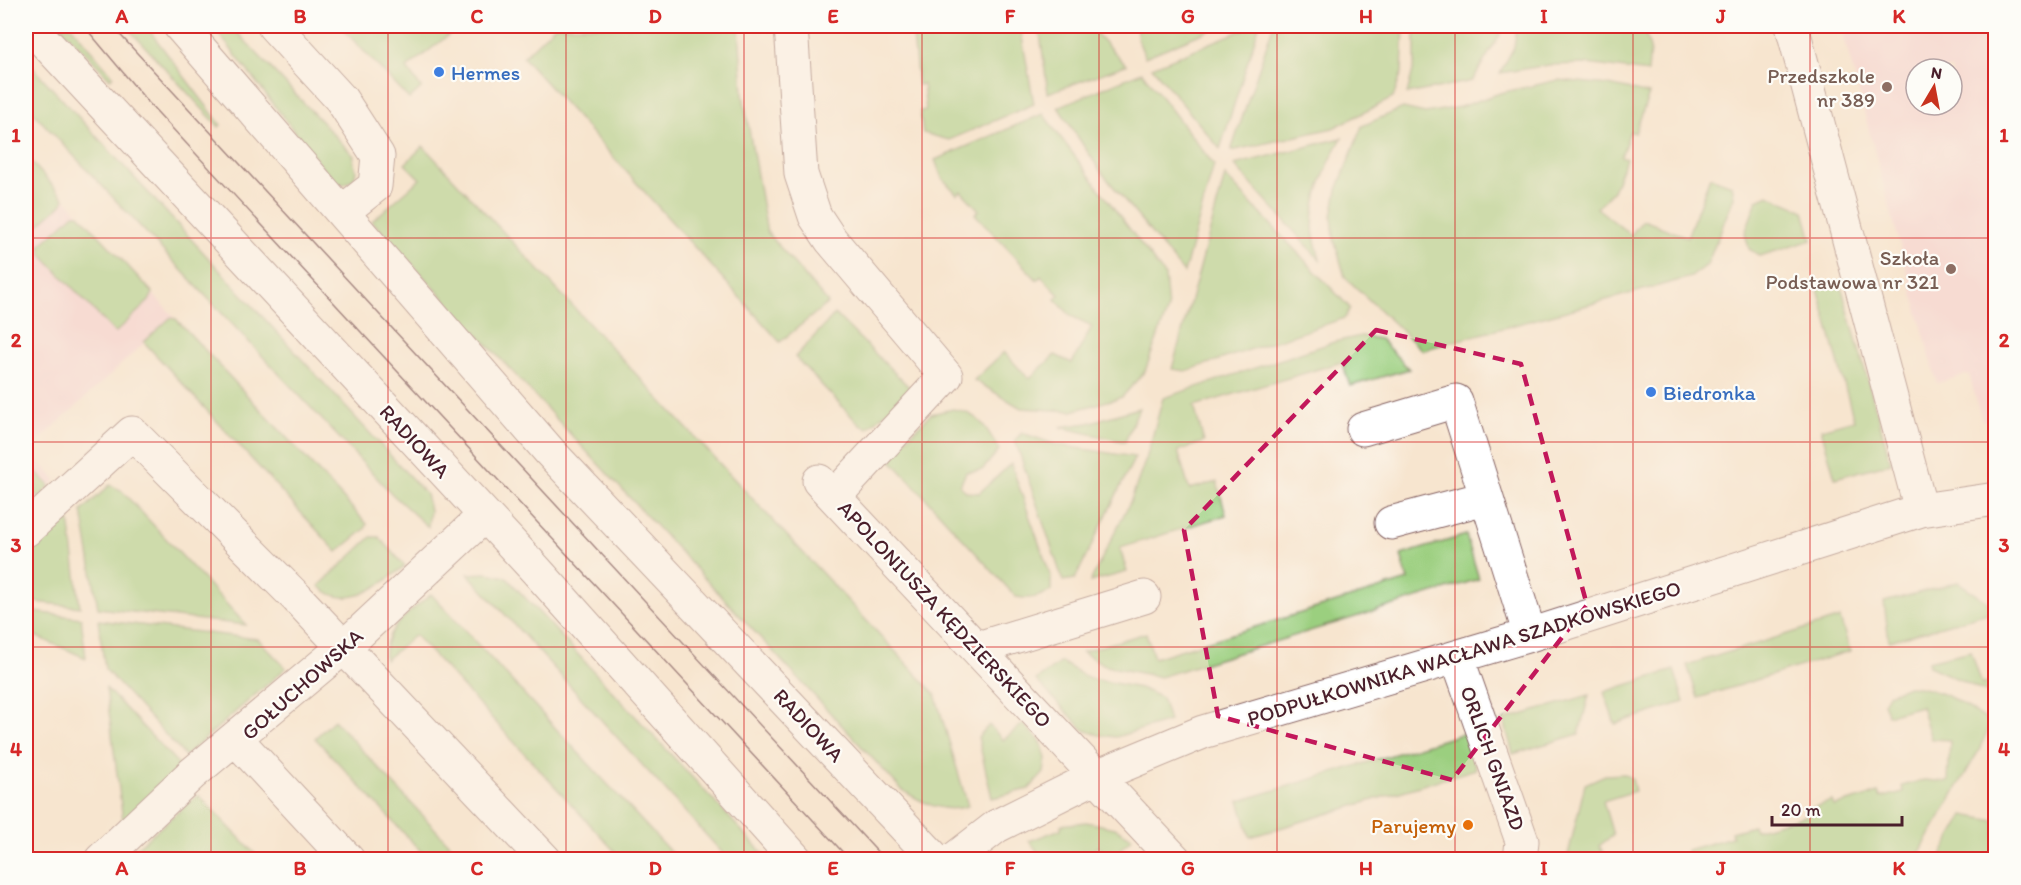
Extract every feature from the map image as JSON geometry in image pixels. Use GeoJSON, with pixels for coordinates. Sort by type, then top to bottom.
{"type":"FeatureCollection","features":[{"type":"Feature","properties":{"kind":"street","name":"RADIOWA"},"geometry":{"type":"LineString","coordinates":[[30,26],[484,516],[537,570],[796,860]]}},
{"type":"Feature","properties":{"kind":"street","name":"RADIOWA"},"geometry":{"type":"LineString","coordinates":[[180,26],[550,452],[936,860]]}},
{"type":"Feature","properties":{"kind":"street"},"geometry":{"type":"LineString","coordinates":[[274,26],[341,99],[378,156],[375,186],[342,212]]}},
{"type":"Feature","properties":{"kind":"street","name":"APOLONIUSZA KĘDZIERSKIEGO"},"geometry":{"type":"LineString","coordinates":[[791,26],[801,174],[815,216],[831,240],[946,376],[826,489],[1175,860]]}},
{"type":"Feature","properties":{"kind":"street"},"geometry":{"type":"LineString","coordinates":[[1792,26],[1921,510]]}},
{"type":"Feature","properties":{"kind":"street"},"geometry":{"type":"LineString","coordinates":[[1363,429],[1456,401],[1530,635]]}},
{"type":"Feature","properties":{"kind":"street"},"geometry":{"type":"LineString","coordinates":[[26,530],[132,433],[344,647],[545,860]]}},
{"type":"Feature","properties":{"kind":"street"},"geometry":{"type":"LineString","coordinates":[[1391,523],[1485,498]]}},
{"type":"Feature","properties":{"kind":"street","name":"PODPUŁKOWNIKA WACŁAWA SZADKOWSKIEGO"},"geometry":{"type":"LineString","coordinates":[[953,860],[988,831],[1096,776],[1203,732],[1530,635],[1921,510],[1995,499]]}},
{"type":"Feature","properties":{"kind":"street","name":"GOŁUCHOWSKA"},"geometry":{"type":"LineString","coordinates":[[348,860],[236,738],[344,647],[484,516]]}},
{"type":"Feature","properties":{"kind":"street"},"geometry":{"type":"LineString","coordinates":[[978,648],[1144,597]]}},
{"type":"Feature","properties":{"kind":"street","name":"ORLICH GNIAZD"},"geometry":{"type":"LineString","coordinates":[[1457,657],[1522,841],[1520,860]]}},
{"type":"Feature","properties":{"kind":"street"},"geometry":{"type":"LineString","coordinates":[[101,860],[192,774],[236,738]]}},
{"type":"Feature","properties":{"kind":"highlighted area"},"geometry":{"type":"Polygon","coordinates":[[[1376,330],[1521,364],[1587,605],[1452,780],[1218,716],[1184,530],[1376,330]]]}},
{"type":"Feature","properties":{"kind":"shaded area","name":"Szkoła Podstawowa nr 321"},"geometry":{"type":"Polygon","coordinates":[[[1841,26],[1995,26],[1995,417],[1982,421],[1969,374],[1937,383],[1841,26]]]}},
{"type":"Feature","properties":{"kind":"shaded area"},"geometry":{"type":"Polygon","coordinates":[[[26,156],[176,319],[170,319],[29,450],[56,480],[26,511],[26,156]]]}},
{"type":"Feature","properties":{"kind":"green space"},"geometry":{"type":"Polygon","coordinates":[[[60,26],[71,26],[113,76],[110,79],[60,26]]]}},
{"type":"Feature","properties":{"kind":"green space"},"geometry":{"type":"Polygon","coordinates":[[[126,26],[146,26],[221,125],[219,127],[126,26]]]}},
{"type":"Feature","properties":{"kind":"green space"},"geometry":{"type":"Polygon","coordinates":[[[213,26],[231,26],[354,156],[356,170],[354,179],[345,184],[334,183],[213,26]]]}},
{"type":"Feature","properties":{"kind":"green space"},"geometry":{"type":"Polygon","coordinates":[[[340,26],[460,26],[407,68],[421,88],[409,99],[340,26]]]}},
{"type":"Feature","properties":{"kind":"green space"},"geometry":{"type":"Polygon","coordinates":[[[555,26],[739,26],[743,95],[767,232],[828,303],[780,342],[523,57],[555,26]]]}},
{"type":"Feature","properties":{"kind":"green space"},"geometry":{"type":"Polygon","coordinates":[[[912,26],[1020,26],[1034,104],[949,140],[923,133],[920,111],[926,110],[923,84],[918,85],[912,26]]]}},
{"type":"Feature","properties":{"kind":"green space"},"geometry":{"type":"Polygon","coordinates":[[[1039,26],[1089,26],[1126,65],[1048,93],[1039,26]]]}},
{"type":"Feature","properties":{"kind":"green space"},"geometry":{"type":"Polygon","coordinates":[[[1136,26],[1220,26],[1145,57],[1138,40],[1136,26]]]}},
{"type":"Feature","properties":{"kind":"green space"},"geometry":{"type":"Polygon","coordinates":[[[1252,26],[1259,26],[1220,149],[1152,67],[1252,26]]]}},
{"type":"Feature","properties":{"kind":"green space"},"geometry":{"type":"Polygon","coordinates":[[[1273,26],[1404,26],[1402,72],[1393,98],[1333,128],[1231,151],[1273,26]]]}},
{"type":"Feature","properties":{"kind":"green space"},"geometry":{"type":"Polygon","coordinates":[[[1415,26],[1500,26],[1500,35],[1472,81],[1407,94],[1415,62],[1415,26]]]}},
{"type":"Feature","properties":{"kind":"green space"},"geometry":{"type":"Polygon","coordinates":[[[1517,26],[1643,26],[1650,48],[1648,72],[1587,64],[1549,65],[1500,73],[1514,47],[1517,26]]]}},
{"type":"Feature","properties":{"kind":"green space"},"geometry":{"type":"Polygon","coordinates":[[[26,60],[426,494],[430,510],[428,527],[393,495],[26,105],[26,60]]]}},
{"type":"Feature","properties":{"kind":"green space"},"geometry":{"type":"Polygon","coordinates":[[[1142,72],[1214,165],[1184,273],[1099,169],[1058,107],[1142,72]]]}},
{"type":"Feature","properties":{"kind":"green space"},"geometry":{"type":"Polygon","coordinates":[[[1558,80],[1609,85],[1649,94],[1635,133],[1630,131],[1621,156],[1626,158],[1613,191],[1597,208],[1631,235],[1643,220],[1687,237],[1710,177],[1732,185],[1734,197],[1707,265],[1691,277],[1422,350],[1345,277],[1334,239],[1332,216],[1337,190],[1362,126],[1403,108],[1425,113],[1460,107],[1500,93],[1558,80]]]}},
{"type":"Feature","properties":{"kind":"green space"},"geometry":{"type":"Polygon","coordinates":[[[1043,114],[1165,276],[1168,309],[1145,371],[1122,397],[1072,411],[1021,408],[974,380],[1004,352],[1029,379],[1055,355],[1072,363],[1092,326],[1071,316],[1055,299],[1059,295],[1041,276],[1037,280],[975,214],[979,210],[961,191],[957,194],[942,178],[935,160],[1043,114]]]}},
{"type":"Feature","properties":{"kind":"green space"},"geometry":{"type":"Polygon","coordinates":[[[1342,138],[1326,170],[1315,204],[1313,231],[1320,260],[1234,165],[1342,138]]]}},
{"type":"Feature","properties":{"kind":"green space"},"geometry":{"type":"Polygon","coordinates":[[[423,146],[935,694],[968,806],[942,808],[926,803],[902,790],[372,221],[420,179],[405,164],[423,146]]]}},
{"type":"Feature","properties":{"kind":"green space"},"geometry":{"type":"Polygon","coordinates":[[[26,156],[64,198],[63,203],[26,236],[26,156]]]}},
{"type":"Feature","properties":{"kind":"green space"},"geometry":{"type":"Polygon","coordinates":[[[1225,176],[1350,308],[1345,318],[1186,371],[1172,369],[1225,176]]]}},
{"type":"Feature","properties":{"kind":"green space"},"geometry":{"type":"Polygon","coordinates":[[[1768,195],[1804,211],[1812,240],[1760,256],[1749,249],[1745,233],[1757,200],[1768,195]]]}},
{"type":"Feature","properties":{"kind":"green space"},"geometry":{"type":"Polygon","coordinates":[[[74,214],[79,214],[153,293],[149,301],[115,333],[41,254],[40,246],[74,214]]]}},
{"type":"Feature","properties":{"kind":"green space"},"geometry":{"type":"Polygon","coordinates":[[[1840,282],[1891,463],[1835,478],[1821,429],[1854,420],[1818,289],[1840,282]]]}},
{"type":"Feature","properties":{"kind":"green space"},"geometry":{"type":"Polygon","coordinates":[[[835,314],[912,390],[868,428],[860,425],[795,357],[835,314]]]}},
{"type":"Feature","properties":{"kind":"green space"},"geometry":{"type":"Polygon","coordinates":[[[170,318],[176,319],[367,524],[365,529],[337,552],[144,342],[170,318]]]}},
{"type":"Feature","properties":{"kind":"green space"},"geometry":{"type":"Polygon","coordinates":[[[1361,336],[1380,339],[1409,369],[1350,386],[1342,362],[1194,406],[1204,442],[1178,451],[1189,489],[1217,482],[1226,515],[1120,548],[1127,572],[1090,582],[1131,500],[1147,456],[1163,398],[1334,342],[1361,336]]]}},
{"type":"Feature","properties":{"kind":"green space"},"geometry":{"type":"Polygon","coordinates":[[[1139,408],[1125,442],[1060,427],[1088,423],[1139,408]]]}},
{"type":"Feature","properties":{"kind":"green space"},"geometry":{"type":"Polygon","coordinates":[[[953,409],[976,418],[999,450],[982,470],[966,472],[960,486],[967,492],[979,493],[1011,464],[1051,577],[1051,591],[1034,597],[1016,597],[888,457],[931,414],[953,409]]]}},
{"type":"Feature","properties":{"kind":"green space"},"geometry":{"type":"Polygon","coordinates":[[[1022,433],[1057,445],[1135,457],[1075,579],[1063,581],[1015,440],[1022,433]]]}},
{"type":"Feature","properties":{"kind":"green space"},"geometry":{"type":"Polygon","coordinates":[[[26,461],[50,486],[39,498],[26,484],[26,461]]]}},
{"type":"Feature","properties":{"kind":"green space"},"geometry":{"type":"Polygon","coordinates":[[[110,485],[121,490],[246,625],[98,608],[82,511],[110,485]]]}},
{"type":"Feature","properties":{"kind":"green space"},"geometry":{"type":"Polygon","coordinates":[[[68,510],[80,607],[26,601],[26,549],[68,510]]]}},
{"type":"Feature","properties":{"kind":"green space"},"geometry":{"type":"Polygon","coordinates":[[[1466,535],[1479,579],[1160,677],[1106,666],[1082,652],[1146,633],[1154,658],[1408,580],[1401,555],[1466,535]]]}},
{"type":"Feature","properties":{"kind":"green space"},"geometry":{"type":"Polygon","coordinates":[[[371,537],[379,537],[405,566],[375,588],[352,597],[330,594],[319,586],[371,537]]]}},
{"type":"Feature","properties":{"kind":"green space"},"geometry":{"type":"Polygon","coordinates":[[[487,573],[506,577],[768,859],[728,859],[468,574],[487,573]]]}},
{"type":"Feature","properties":{"kind":"green space"},"geometry":{"type":"Polygon","coordinates":[[[1958,582],[1995,607],[1995,611],[1889,641],[1884,602],[1958,582]]]}},
{"type":"Feature","properties":{"kind":"green space"},"geometry":{"type":"Polygon","coordinates":[[[431,594],[677,859],[622,859],[415,635],[385,660],[385,649],[392,630],[431,594]]]}},
{"type":"Feature","properties":{"kind":"green space"},"geometry":{"type":"Polygon","coordinates":[[[26,611],[81,618],[86,658],[26,632],[26,611]]]}},
{"type":"Feature","properties":{"kind":"green space"},"geometry":{"type":"Polygon","coordinates":[[[1840,618],[1850,651],[1698,698],[1687,665],[1840,618]]]}},
{"type":"Feature","properties":{"kind":"green space"},"geometry":{"type":"Polygon","coordinates":[[[98,620],[258,639],[286,668],[185,756],[105,669],[98,620]]]}},
{"type":"Feature","properties":{"kind":"green space"},"geometry":{"type":"Polygon","coordinates":[[[1971,651],[1982,685],[1995,680],[1995,696],[1929,666],[1928,661],[1971,651]]]}},
{"type":"Feature","properties":{"kind":"green space"},"geometry":{"type":"Polygon","coordinates":[[[1061,662],[1088,678],[1140,688],[1162,698],[1169,721],[1116,737],[1084,730],[1036,680],[1061,662]]]}},
{"type":"Feature","properties":{"kind":"green space"},"geometry":{"type":"Polygon","coordinates":[[[1674,670],[1684,702],[1615,724],[1604,692],[1674,670]]]}},
{"type":"Feature","properties":{"kind":"green space"},"geometry":{"type":"Polygon","coordinates":[[[1908,686],[1941,693],[1991,723],[1978,752],[1916,859],[1678,859],[1688,857],[1687,850],[1732,837],[1731,832],[1753,826],[1755,830],[1812,814],[1811,808],[1832,801],[1834,806],[1878,793],[1881,798],[1903,792],[1902,786],[1924,780],[1948,782],[1950,740],[1931,739],[1921,706],[1888,715],[1883,703],[1888,694],[1908,686]]]}},
{"type":"Feature","properties":{"kind":"green space"},"geometry":{"type":"Polygon","coordinates":[[[106,688],[183,769],[123,821],[106,688]]]}},
{"type":"Feature","properties":{"kind":"green space"},"geometry":{"type":"Polygon","coordinates":[[[1589,695],[1579,734],[1513,754],[1504,720],[1589,695]]]}},
{"type":"Feature","properties":{"kind":"green space"},"geometry":{"type":"Polygon","coordinates":[[[334,720],[463,859],[428,859],[315,738],[334,720]]]}},
{"type":"Feature","properties":{"kind":"green space"},"geometry":{"type":"Polygon","coordinates":[[[1023,724],[1041,742],[1046,758],[1044,773],[1029,789],[992,798],[978,737],[989,725],[1003,740],[1023,724]]]}},
{"type":"Feature","properties":{"kind":"green space"},"geometry":{"type":"Polygon","coordinates":[[[1465,733],[1476,769],[1250,837],[1239,801],[1465,733]]]}},
{"type":"Feature","properties":{"kind":"green space"},"geometry":{"type":"Polygon","coordinates":[[[1625,774],[1632,779],[1635,791],[1603,801],[1613,835],[1599,846],[1608,859],[1567,859],[1585,784],[1605,775],[1625,774]]]}},
{"type":"Feature","properties":{"kind":"green space"},"geometry":{"type":"Polygon","coordinates":[[[198,795],[260,859],[158,859],[152,854],[145,859],[126,857],[198,795]]]}},
{"type":"Feature","properties":{"kind":"green space"},"geometry":{"type":"Polygon","coordinates":[[[1964,815],[1995,821],[1995,859],[1939,859],[1964,815]]]}},
{"type":"Feature","properties":{"kind":"green space"},"geometry":{"type":"Polygon","coordinates":[[[1086,822],[1115,828],[1132,838],[1111,858],[1098,846],[1083,860],[1044,859],[1029,841],[1061,829],[1061,825],[1086,822]]]}},
{"type":"Feature","properties":{"kind":"tram line"},"geometry":{"type":"LineString","coordinates":[[84,26],[147,101],[850,860]]}},
{"type":"Feature","properties":{"kind":"tram line"},"geometry":{"type":"LineString","coordinates":[[112,26],[885,860]]}},
{"type":"Feature","properties":{"kind":"place","name":"Hermes"},"geometry":{"type":"Point","coordinates":[439,72]}},
{"type":"Feature","properties":{"kind":"place","name":"Przedszkole nr 389"},"geometry":{"type":"Point","coordinates":[1887,87]}},
{"type":"Feature","properties":{"kind":"place","name":"Szkoła Podstawowa nr 321"},"geometry":{"type":"Point","coordinates":[1951,269]}},
{"type":"Feature","properties":{"kind":"place","name":"Biedronka"},"geometry":{"type":"Point","coordinates":[1651,392]}},
{"type":"Feature","properties":{"kind":"place","name":"Parujemy"},"geometry":{"type":"Point","coordinates":[1468,825]}}]}
